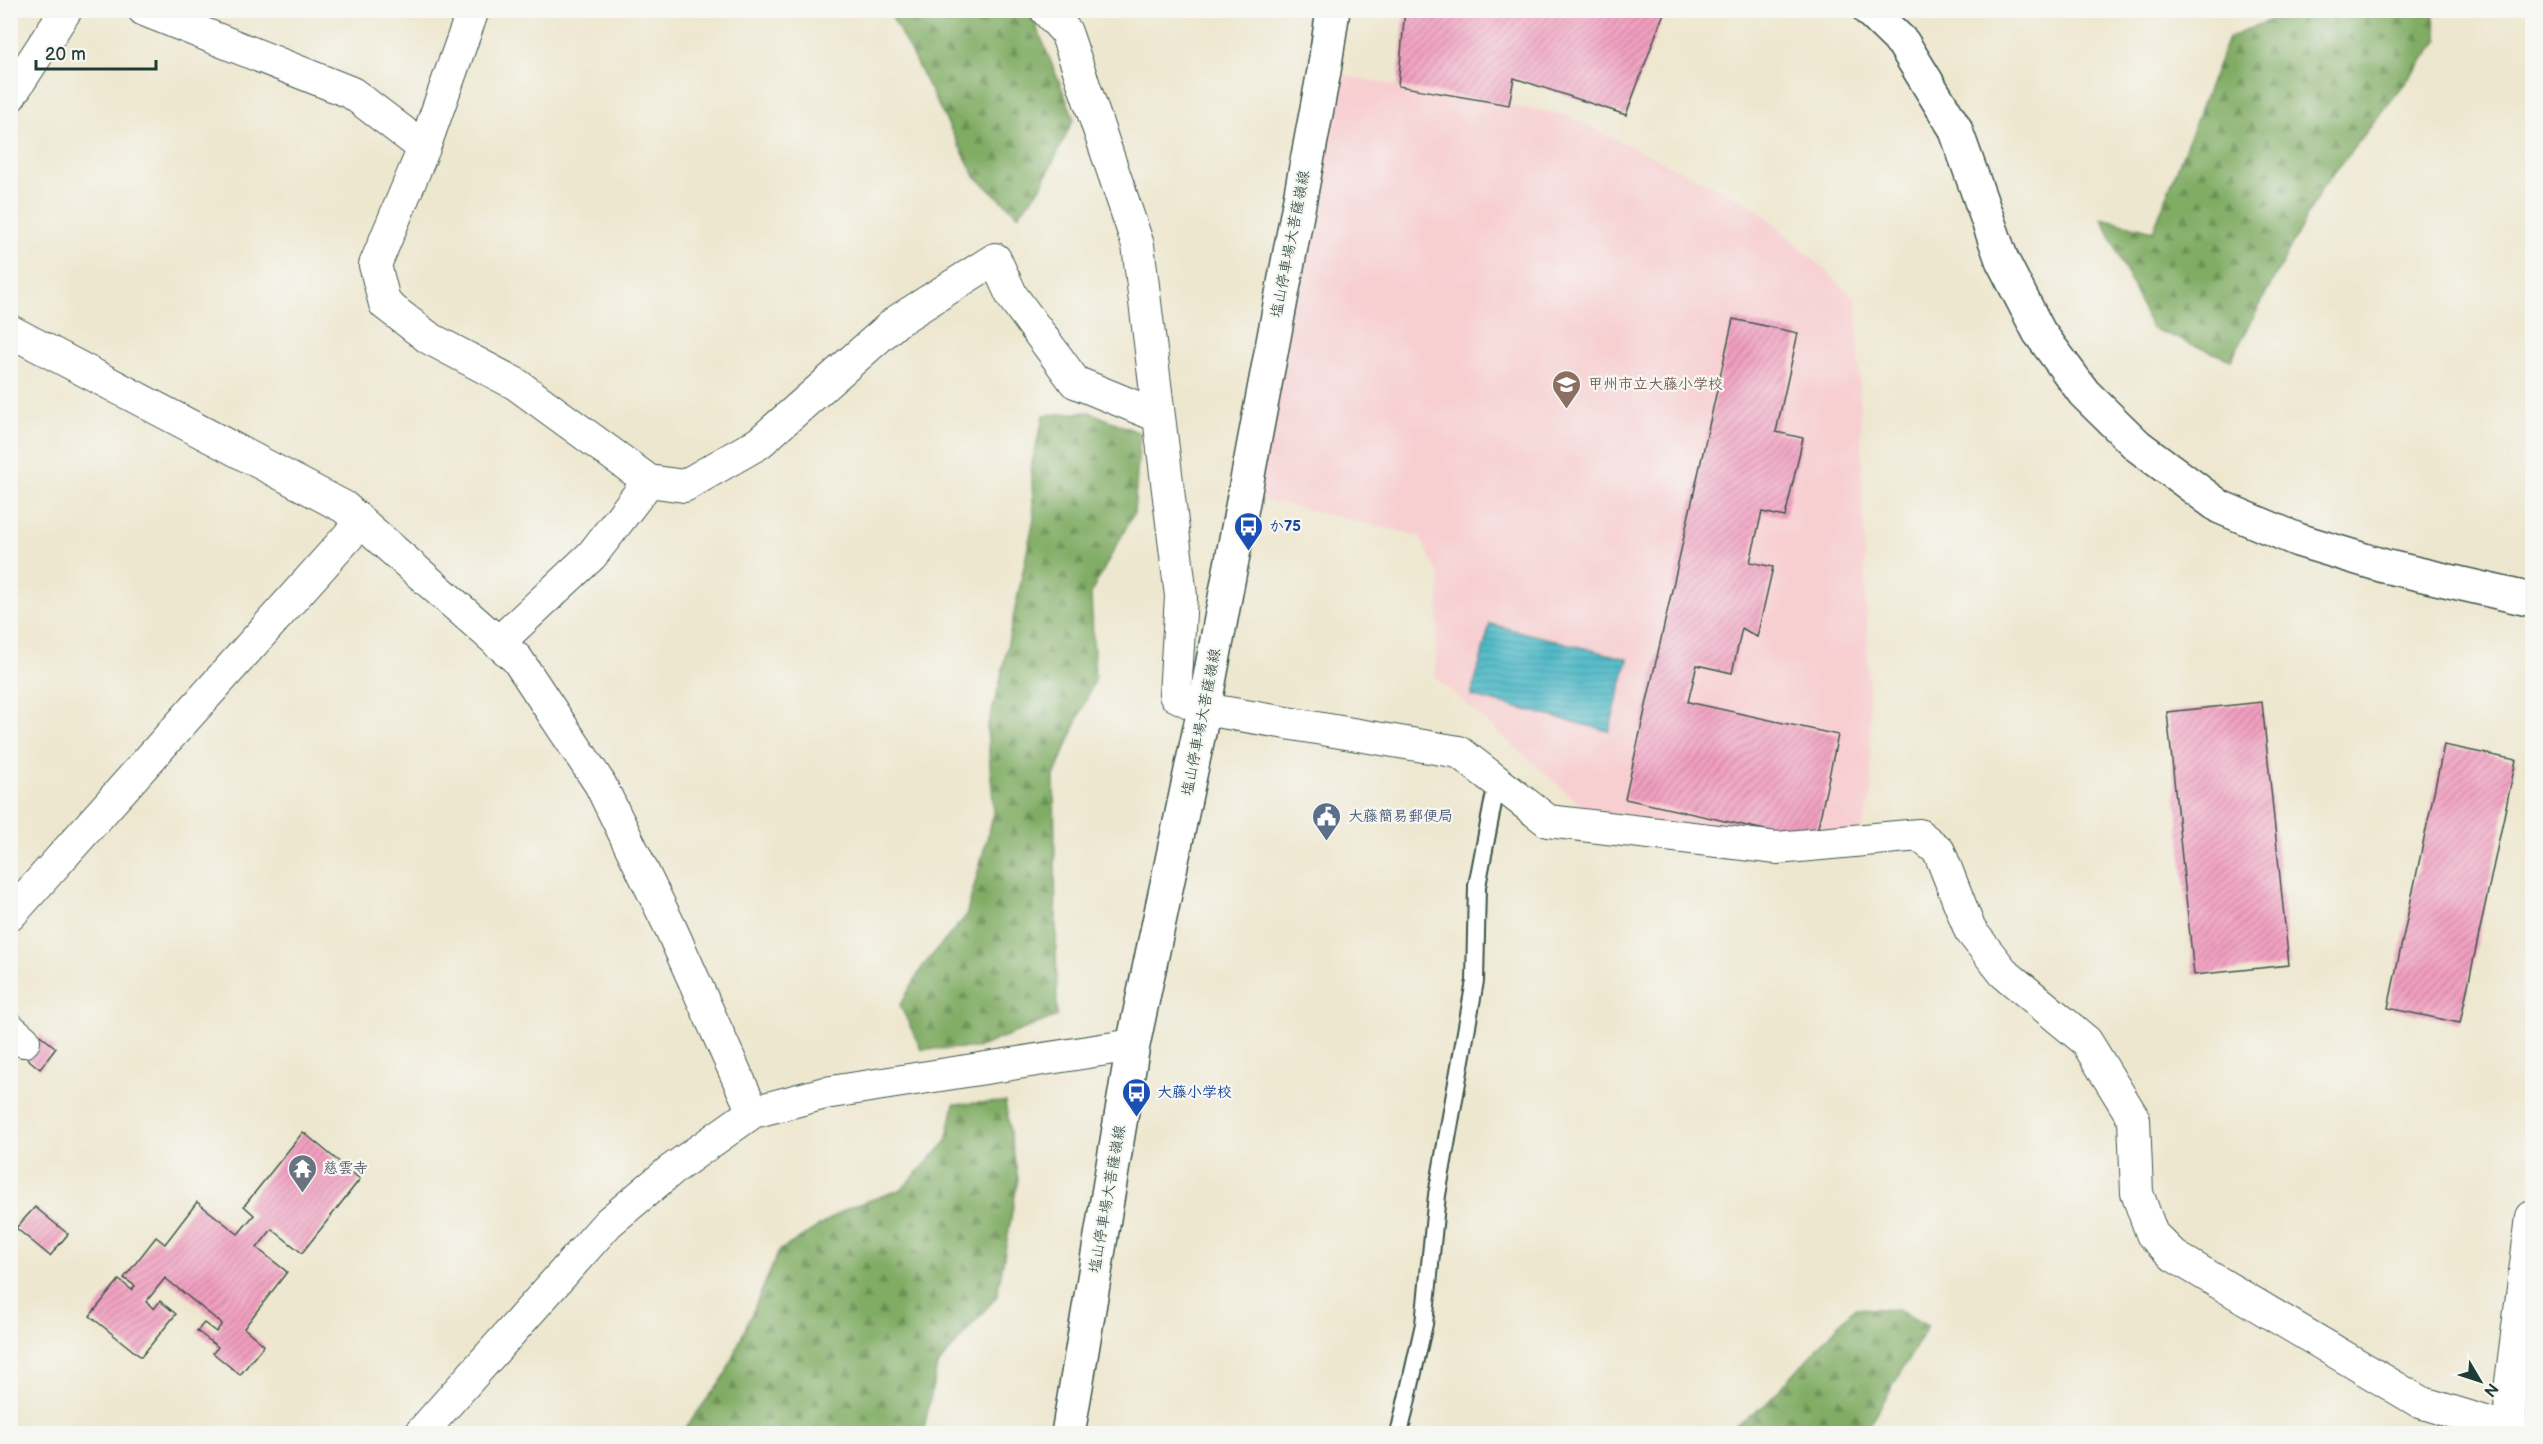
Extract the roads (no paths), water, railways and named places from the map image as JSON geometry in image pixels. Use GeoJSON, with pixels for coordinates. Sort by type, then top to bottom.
{"type":"FeatureCollection","features":[{"type":"Feature","properties":{"kind":"main road","name":"塩山停車場大菩薩嶺線"},"geometry":{"type":"LineString","coordinates":[[1068,1434],[1133,1045],[1204,709],[1324,71],[1333,10]]}},
{"type":"Feature","properties":{"kind":"main road"},"geometry":{"type":"LineString","coordinates":[[1869,10],[1903,43],[1954,128],[2002,260],[2039,332],[2084,393],[2138,446],[2220,507],[2298,540],[2384,566],[2532,600]]}},
{"type":"Feature","properties":{"kind":"street"},"geometry":{"type":"LineString","coordinates":[[10,96],[66,10]]}},
{"type":"Feature","properties":{"kind":"street"},"geometry":{"type":"LineString","coordinates":[[144,10],[352,93],[424,148]]}},
{"type":"Feature","properties":{"kind":"street"},"geometry":{"type":"LineString","coordinates":[[473,10],[424,148],[375,265],[385,304],[429,338],[516,384],[649,480],[684,486],[759,443],[897,321],[995,259],[1012,296],[1075,382],[1158,416]]}},
{"type":"Feature","properties":{"kind":"street"},"geometry":{"type":"LineString","coordinates":[[1046,10],[1066,32],[1138,245],[1181,596],[1175,695],[1204,709],[1459,752],[1548,821],[1777,848],[1919,835],[1939,851],[1970,930],[2004,973],[2086,1041],[2134,1119],[2136,1193],[2152,1234],[2174,1256],[2420,1402],[2512,1432],[2510,1390],[2532,1217]]}},
{"type":"Feature","properties":{"kind":"street"},"geometry":{"type":"LineString","coordinates":[[10,331],[344,507],[516,659],[600,784],[671,929],[753,1112]]}},
{"type":"Feature","properties":{"kind":"street"},"geometry":{"type":"LineString","coordinates":[[498,643],[592,555],[649,480]]}},
{"type":"Feature","properties":{"kind":"street"},"geometry":{"type":"LineString","coordinates":[[10,915],[361,522]]}},
{"type":"Feature","properties":{"kind":"street"},"geometry":{"type":"LineString","coordinates":[[420,1434],[608,1223],[670,1171],[753,1112],[825,1093],[1133,1045]]}},
{"type":"Feature","properties":{"kind":"lane"},"geometry":{"type":"LineString","coordinates":[[1399,1434],[1424,1324],[1437,1195],[1475,981],[1477,886],[1497,782]]}},
{"type":"Feature","properties":{"kind":"water"},"geometry":{"type":"Polygon","coordinates":[[[1490,624],[1628,659],[1609,731],[1471,696],[1490,624]]]}},
{"type":"Feature","properties":{"kind":"place","name":"甲州市立大藤小学校"},"geometry":{"type":"Point","coordinates":[1567,410]}},
{"type":"Feature","properties":{"kind":"place","name":"か75"},"geometry":{"type":"Point","coordinates":[1248,552]}},
{"type":"Feature","properties":{"kind":"place","name":"大藤簡易郵便局"},"geometry":{"type":"Point","coordinates":[1327,842]}},
{"type":"Feature","properties":{"kind":"place","name":"大藤小学校"},"geometry":{"type":"Point","coordinates":[1136,1118]}},
{"type":"Feature","properties":{"kind":"place","name":"慈雲寺"},"geometry":{"type":"Point","coordinates":[302,1194]}}]}
